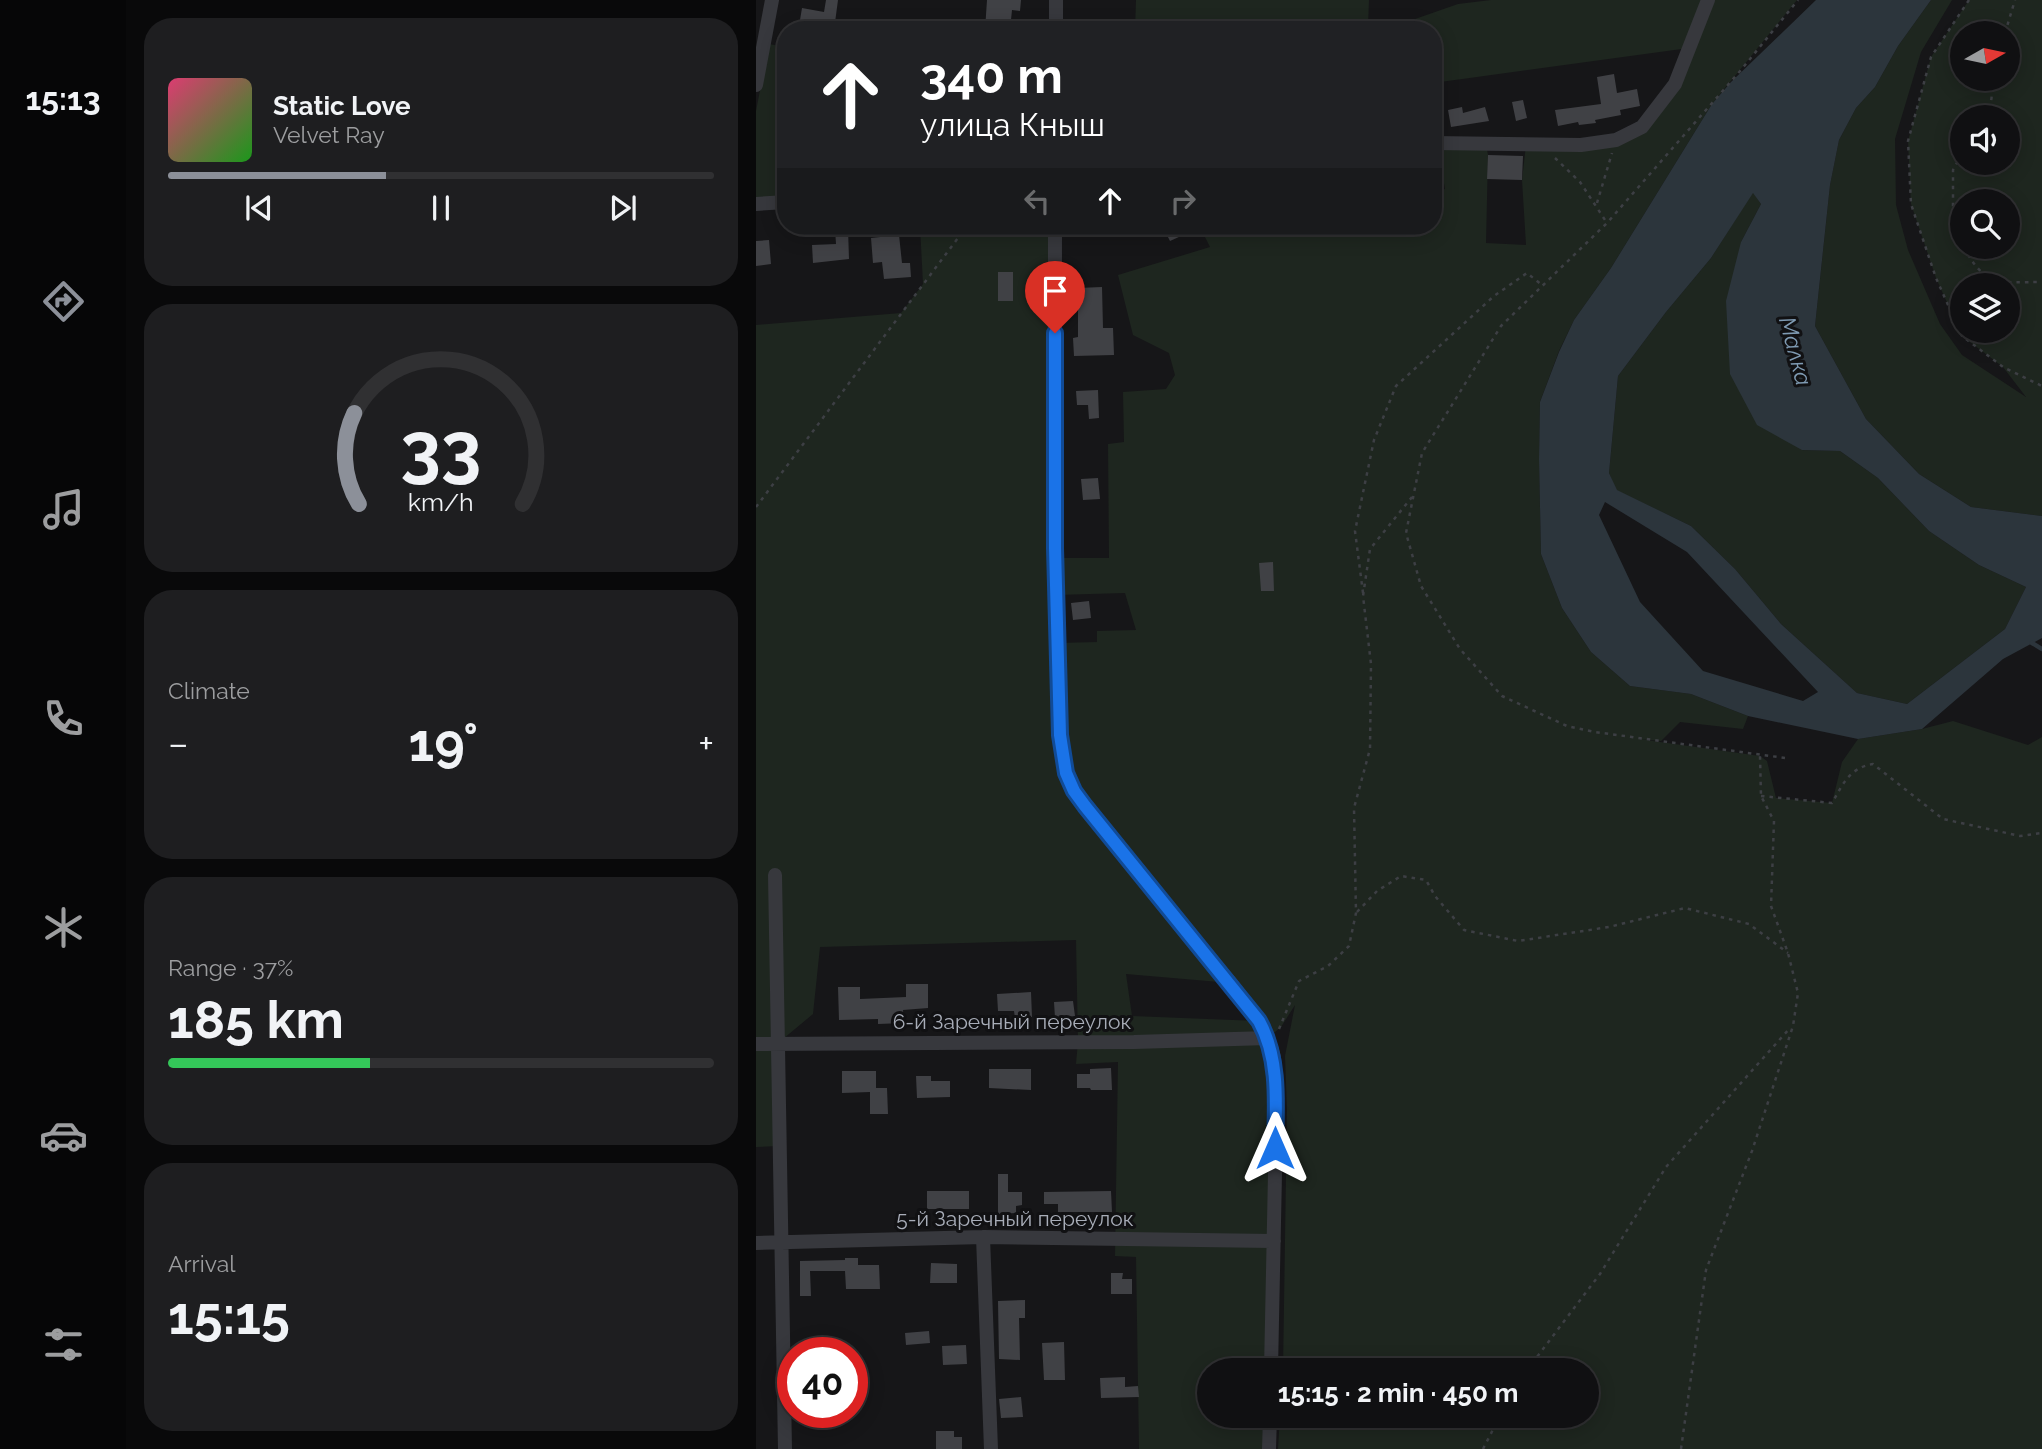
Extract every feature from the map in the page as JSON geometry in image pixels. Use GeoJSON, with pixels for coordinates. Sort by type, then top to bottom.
{"type":"FeatureCollection","features":[{"type":"Feature","properties":{"kind":"street"},"geometry":{"type":"LineString","coordinates":[[756,85],[772,0]]}},
{"type":"Feature","properties":{"kind":"street"},"geometry":{"type":"LineString","coordinates":[[1056,0],[1056,21]]}},
{"type":"Feature","properties":{"kind":"street"},"geometry":{"type":"LineString","coordinates":[[1442,143],[1581,145],[1616,139],[1643,127],[1675,84],[1708,0]]}},
{"type":"Feature","properties":{"kind":"street"},"geometry":{"type":"LineString","coordinates":[[756,204],[777,203]]}},
{"type":"Feature","properties":{"kind":"street"},"geometry":{"type":"LineString","coordinates":[[1055,235],[1055,548],[1060,735],[1066,773],[1074,791],[1148,886],[1231,984],[1259,1021],[1268,1038],[1274,1057],[1276,1124],[1271,1358]]}},
{"type":"Feature","properties":{"kind":"street"},"geometry":{"type":"LineString","coordinates":[[775,875],[785,1449]]}},
{"type":"Feature","properties":{"kind":"street","name":"6-й Заречный переулок"},"geometry":{"type":"LineString","coordinates":[[756,1044],[1134,1042],[1268,1038]]}},
{"type":"Feature","properties":{"kind":"street"},"geometry":{"type":"LineString","coordinates":[[983,1237],[991,1449]]}},
{"type":"Feature","properties":{"kind":"street","name":"5-й Заречный переулок"},"geometry":{"type":"LineString","coordinates":[[756,1243],[983,1237],[1273,1241]]}},
{"type":"Feature","properties":{"kind":"street"},"geometry":{"type":"LineString","coordinates":[[1269,1449],[1270,1428]]}},
{"type":"Feature","properties":{"kind":"path"},"geometry":{"type":"LineString","coordinates":[[1785,758],[1567,726],[1502,696],[1460,649],[1421,586],[1406,533],[1422,453],[1501,326],[1606,223],[1741,71],[1798,0]]}},
{"type":"Feature","properties":{"kind":"path"},"geometry":{"type":"LineString","coordinates":[[1969,0],[1931,57],[1908,141],[1911,204],[1936,278],[1962,336],[2003,367],[2042,386]]}},
{"type":"Feature","properties":{"kind":"path"},"geometry":{"type":"LineString","coordinates":[[2008,21],[2015,0]]}},
{"type":"Feature","properties":{"kind":"path"},"geometry":{"type":"LineString","coordinates":[[1597,206],[1616,139]]}},
{"type":"Feature","properties":{"kind":"path"},"geometry":{"type":"LineString","coordinates":[[1539,145],[1580,182],[1606,223]]}},
{"type":"Feature","properties":{"kind":"path"},"geometry":{"type":"LineString","coordinates":[[756,507],[960,235]]}},
{"type":"Feature","properties":{"kind":"path"},"geometry":{"type":"LineString","coordinates":[[1970,259],[1995,282],[2042,282]]}},
{"type":"Feature","properties":{"kind":"path"},"geometry":{"type":"LineString","coordinates":[[1268,1038],[1281,1027],[1299,981],[1328,966],[1349,946],[1356,913],[1354,808],[1370,749],[1371,664],[1355,531],[1374,440],[1396,386],[1494,296],[1527,273],[1542,286]]}},
{"type":"Feature","properties":{"kind":"path"},"geometry":{"type":"LineString","coordinates":[[1363,596],[1370,549],[1414,494]]}},
{"type":"Feature","properties":{"kind":"path"},"geometry":{"type":"LineString","coordinates":[[1681,1449],[1706,1270],[1752,1152],[1793,1026],[1798,993],[1788,953],[1771,906],[1774,821],[1761,796],[1760,756]]}},
{"type":"Feature","properties":{"kind":"path"},"geometry":{"type":"LineString","coordinates":[[1761,796],[1832,803],[1846,778],[1861,766],[1872,764],[1942,818],[2020,836],[2042,833]]}},
{"type":"Feature","properties":{"kind":"path"},"geometry":{"type":"LineString","coordinates":[[1356,913],[1377,891],[1401,876],[1426,880],[1435,897],[1464,930],[1518,941],[1609,927],[1685,908],[1749,924],[1788,953]]}},
{"type":"Feature","properties":{"kind":"path"},"geometry":{"type":"LineString","coordinates":[[1536,1358],[1600,1274],[1666,1167],[1793,1026]]}},
{"type":"Feature","properties":{"kind":"path"},"geometry":{"type":"LineString","coordinates":[[1483,1449],[1494,1428]]}},
{"type":"Feature","properties":{"kind":"shaded area"},"geometry":{"type":"Polygon","coordinates":[[[1136,0],[1369,0],[1368,21],[1135,21],[1136,0]]]}},
{"type":"Feature","properties":{"kind":"shaded area"},"geometry":{"type":"Polygon","coordinates":[[[1491,0],[1797,0],[1712,104],[1611,268],[1574,320],[1559,351],[1540,402],[1541,554],[1562,608],[1591,652],[1630,686],[1691,694],[1748,716],[1743,729],[1680,722],[1661,741],[1639,739],[1760,756],[1767,761],[1776,798],[1832,803],[1842,762],[1858,739],[1953,721],[2028,745],[2042,737],[2042,1449],[1278,1449],[1279,1428],[1599,1428],[1599,1358],[1283,1358],[1287,1110],[1285,1056],[1295,1005],[1281,1027],[1268,1038],[1271,1358],[1197,1358],[1197,1428],[1270,1428],[1269,1449],[1139,1449],[1136,1257],[1115,1256],[1118,1062],[1076,1064],[1076,940],[820,947],[813,1014],[777,1044],[779,1146],[756,1147],[756,325],[901,313],[923,284],[920,235],[1055,235],[1055,558],[1109,558],[1108,444],[1124,442],[1123,392],[1166,389],[1175,375],[1169,353],[1133,335],[1118,275],[1210,247],[1204,235],[1442,235],[1442,190],[1445,189],[1442,143],[1486,144],[1486,243],[1526,245],[1522,180],[1526,145],[1581,145],[1642,127],[1689,48],[1442,82],[1442,21],[1409,21],[1458,4],[1491,0]],[[1125,593],[1056,595],[1058,643],[1097,642],[1097,631],[1136,630],[1125,593]],[[1126,974],[1132,1016],[1258,1021],[1231,983],[1126,974]]]}},
{"type":"Feature","properties":{"kind":"shaded area"},"geometry":{"type":"Polygon","coordinates":[[[1931,0],[1952,0],[1921,52],[1895,139],[1896,205],[1908,250],[1950,343],[1953,343],[1962,355],[2026,397],[2003,367],[1971,343],[2020,343],[2020,273],[1950,273],[1950,309],[1936,278],[1911,204],[1908,141],[1931,57],[1950,28],[1950,91],[2020,91],[2020,21],[1955,21],[1969,0],[2042,0],[2042,516],[1971,507],[1919,474],[1866,419],[1815,326],[1830,185],[1839,140],[1856,108],[1875,87],[1898,46],[1931,0]]]}},
{"type":"Feature","properties":{"kind":"shaded area"},"geometry":{"type":"Polygon","coordinates":[[[769,44],[777,45],[777,197],[756,198],[756,111],[769,44]]]}},
{"type":"Feature","properties":{"kind":"shaded area"},"geometry":{"type":"Polygon","coordinates":[[[1753,192],[1761,204],[1741,242],[1802,450],[1840,451],[1878,478],[1929,531],[1979,565],[2026,587],[2005,629],[1907,704],[1857,693],[1781,624],[1735,569],[1691,526],[1616,490],[1609,473],[1618,376],[1711,258],[1753,192]]]}},
{"type":"Feature","properties":{"kind":"water","name":"Малка"},"geometry":{"type":"Polygon","coordinates":[[[1816,0],[1931,0],[1898,46],[1875,87],[1856,108],[1839,140],[1830,185],[1815,326],[1866,419],[1919,474],[1971,507],[2042,516],[2042,638],[2003,659],[1922,729],[1858,739],[1748,716],[1691,694],[1630,686],[1591,652],[1562,608],[1541,554],[1540,402],[1559,352],[1574,320],[1611,268],[1712,104],[1731,82],[1816,0]],[[1753,193],[1711,258],[1618,376],[1609,473],[1617,490],[1691,526],[1735,569],[1781,624],[1857,693],[1907,704],[2005,629],[2026,587],[1979,565],[1929,531],[1878,478],[1840,451],[1802,450],[1757,425],[1730,374],[1726,301],[1741,242],[1761,204],[1753,193]],[[1605,502],[1599,515],[1640,602],[1703,671],[1803,701],[1818,692],[1687,552],[1605,502]]]}},
{"type":"Feature","properties":{"kind":"building"},"geometry":{"type":"Polygon","coordinates":[[[826,0],[838,0],[835,21],[800,21],[802,8],[824,12],[826,0]]]}},
{"type":"Feature","properties":{"kind":"building"},"geometry":{"type":"Polygon","coordinates":[[[987,0],[1021,0],[1020,11],[1012,10],[1011,21],[986,21],[987,0]]]}},
{"type":"Feature","properties":{"kind":"building"},"geometry":{"type":"Polygon","coordinates":[[[1614,74],[1617,93],[1637,89],[1640,106],[1620,110],[1621,115],[1595,120],[1596,123],[1579,125],[1578,122],[1558,126],[1555,110],[1601,104],[1597,77],[1614,74]]]}},
{"type":"Feature","properties":{"kind":"building"},"geometry":{"type":"Polygon","coordinates":[[[1523,100],[1527,118],[1516,121],[1512,102],[1523,100]]]}},
{"type":"Feature","properties":{"kind":"building"},"geometry":{"type":"Polygon","coordinates":[[[1462,107],[1463,113],[1485,107],[1489,121],[1451,127],[1448,110],[1462,107]]]}},
{"type":"Feature","properties":{"kind":"building"},"geometry":{"type":"Polygon","coordinates":[[[1488,155],[1523,156],[1522,180],[1487,179],[1488,155]]]}},
{"type":"Feature","properties":{"kind":"building"},"geometry":{"type":"Polygon","coordinates":[[[835,235],[848,235],[849,259],[813,263],[812,245],[836,244],[835,235]]]}},
{"type":"Feature","properties":{"kind":"building"},"geometry":{"type":"Polygon","coordinates":[[[899,235],[902,263],[910,263],[911,277],[884,279],[882,262],[873,263],[871,238],[899,235]]]}},
{"type":"Feature","properties":{"kind":"building"},"geometry":{"type":"Polygon","coordinates":[[[1167,235],[1183,235],[1170,241],[1167,235]]]}},
{"type":"Feature","properties":{"kind":"building"},"geometry":{"type":"Polygon","coordinates":[[[769,240],[771,264],[756,266],[756,241],[769,240]]]}},
{"type":"Feature","properties":{"kind":"building"},"geometry":{"type":"Polygon","coordinates":[[[998,272],[1013,272],[1013,301],[998,301],[998,272]]]}},
{"type":"Feature","properties":{"kind":"building"},"geometry":{"type":"Polygon","coordinates":[[[1102,287],[1103,328],[1113,328],[1114,355],[1074,356],[1073,338],[1078,337],[1078,288],[1102,287]]]}},
{"type":"Feature","properties":{"kind":"building"},"geometry":{"type":"Polygon","coordinates":[[[1098,390],[1099,418],[1089,419],[1088,405],[1077,405],[1076,391],[1098,390]]]}},
{"type":"Feature","properties":{"kind":"building"},"geometry":{"type":"Polygon","coordinates":[[[1098,478],[1100,499],[1083,500],[1081,479],[1098,478]]]}},
{"type":"Feature","properties":{"kind":"building"},"geometry":{"type":"Polygon","coordinates":[[[1273,562],[1274,591],[1261,591],[1259,563],[1273,562]]]}},
{"type":"Feature","properties":{"kind":"building"},"geometry":{"type":"Polygon","coordinates":[[[1089,601],[1091,618],[1073,620],[1071,603],[1089,601]]]}},
{"type":"Feature","properties":{"kind":"building"},"geometry":{"type":"Polygon","coordinates":[[[906,984],[928,984],[928,1008],[903,1010],[904,1023],[878,1024],[878,1019],[839,1020],[838,987],[860,987],[860,999],[906,997],[906,984]]]}},
{"type":"Feature","properties":{"kind":"building"},"geometry":{"type":"Polygon","coordinates":[[[1031,992],[1032,1017],[1015,1018],[1014,1011],[998,1011],[997,994],[1031,992]]]}},
{"type":"Feature","properties":{"kind":"building"},"geometry":{"type":"Polygon","coordinates":[[[1073,1001],[1075,1016],[1055,1018],[1054,1002],[1073,1001]]]}},
{"type":"Feature","properties":{"kind":"building"},"geometry":{"type":"Polygon","coordinates":[[[1111,1068],[1112,1090],[1077,1088],[1077,1074],[1090,1074],[1090,1069],[1111,1068]]]}},
{"type":"Feature","properties":{"kind":"building"},"geometry":{"type":"Polygon","coordinates":[[[989,1069],[1031,1069],[1031,1090],[989,1088],[989,1069]]]}},
{"type":"Feature","properties":{"kind":"building"},"geometry":{"type":"Polygon","coordinates":[[[842,1071],[876,1071],[876,1088],[887,1088],[888,1114],[870,1114],[870,1092],[842,1093],[842,1071]]]}},
{"type":"Feature","properties":{"kind":"building"},"geometry":{"type":"Polygon","coordinates":[[[916,1076],[931,1076],[931,1081],[950,1081],[950,1097],[917,1098],[916,1076]]]}},
{"type":"Feature","properties":{"kind":"building"},"geometry":{"type":"Polygon","coordinates":[[[998,1174],[1008,1174],[1008,1192],[1022,1192],[1022,1205],[1016,1206],[1016,1213],[998,1214],[998,1174]]]}},
{"type":"Feature","properties":{"kind":"building"},"geometry":{"type":"Polygon","coordinates":[[[927,1191],[969,1191],[969,1209],[927,1209],[927,1191]]]}},
{"type":"Feature","properties":{"kind":"building"},"geometry":{"type":"Polygon","coordinates":[[[1111,1191],[1112,1212],[1058,1212],[1058,1204],[1044,1204],[1044,1192],[1111,1191]]]}},
{"type":"Feature","properties":{"kind":"building"},"geometry":{"type":"Polygon","coordinates":[[[858,1258],[858,1265],[879,1265],[880,1289],[846,1289],[845,1271],[810,1271],[811,1296],[800,1296],[800,1261],[858,1258]]]}},
{"type":"Feature","properties":{"kind":"building"},"geometry":{"type":"Polygon","coordinates":[[[931,1263],[957,1264],[957,1283],[930,1283],[931,1263]]]}},
{"type":"Feature","properties":{"kind":"building"},"geometry":{"type":"Polygon","coordinates":[[[1111,1273],[1123,1273],[1122,1279],[1132,1279],[1132,1294],[1111,1294],[1111,1273]]]}},
{"type":"Feature","properties":{"kind":"building"},"geometry":{"type":"Polygon","coordinates":[[[1025,1300],[1025,1318],[1019,1318],[1020,1360],[999,1359],[998,1301],[1025,1300]]]}},
{"type":"Feature","properties":{"kind":"building"},"geometry":{"type":"Polygon","coordinates":[[[929,1331],[930,1343],[906,1345],[905,1333],[929,1331]]]}},
{"type":"Feature","properties":{"kind":"building"},"geometry":{"type":"Polygon","coordinates":[[[1064,1342],[1065,1380],[1044,1380],[1042,1343],[1064,1342]]]}},
{"type":"Feature","properties":{"kind":"building"},"geometry":{"type":"Polygon","coordinates":[[[966,1345],[967,1364],[943,1365],[942,1346],[966,1345]]]}},
{"type":"Feature","properties":{"kind":"building"},"geometry":{"type":"Polygon","coordinates":[[[1125,1377],[1125,1387],[1138,1386],[1139,1397],[1101,1398],[1100,1378],[1125,1377]]]}},
{"type":"Feature","properties":{"kind":"building"},"geometry":{"type":"Polygon","coordinates":[[[1021,1397],[1023,1417],[1001,1418],[999,1399],[1021,1397]]]}},
{"type":"Feature","properties":{"kind":"building"},"geometry":{"type":"Polygon","coordinates":[[[936,1431],[954,1431],[954,1437],[962,1437],[962,1449],[936,1449],[936,1431]]]}},
{"type":"Feature","properties":{"kind":"waterway"},"geometry":{"type":"LineString","coordinates":[[2032,643],[2042,649]]}},
{"type":"Feature","properties":{"kind":"route"},"geometry":{"type":"LineString","coordinates":[[1055,333],[1055,548],[1060,735],[1066,773],[1085,806],[1259,1021],[1274,1057],[1275,1148]]}}]}
